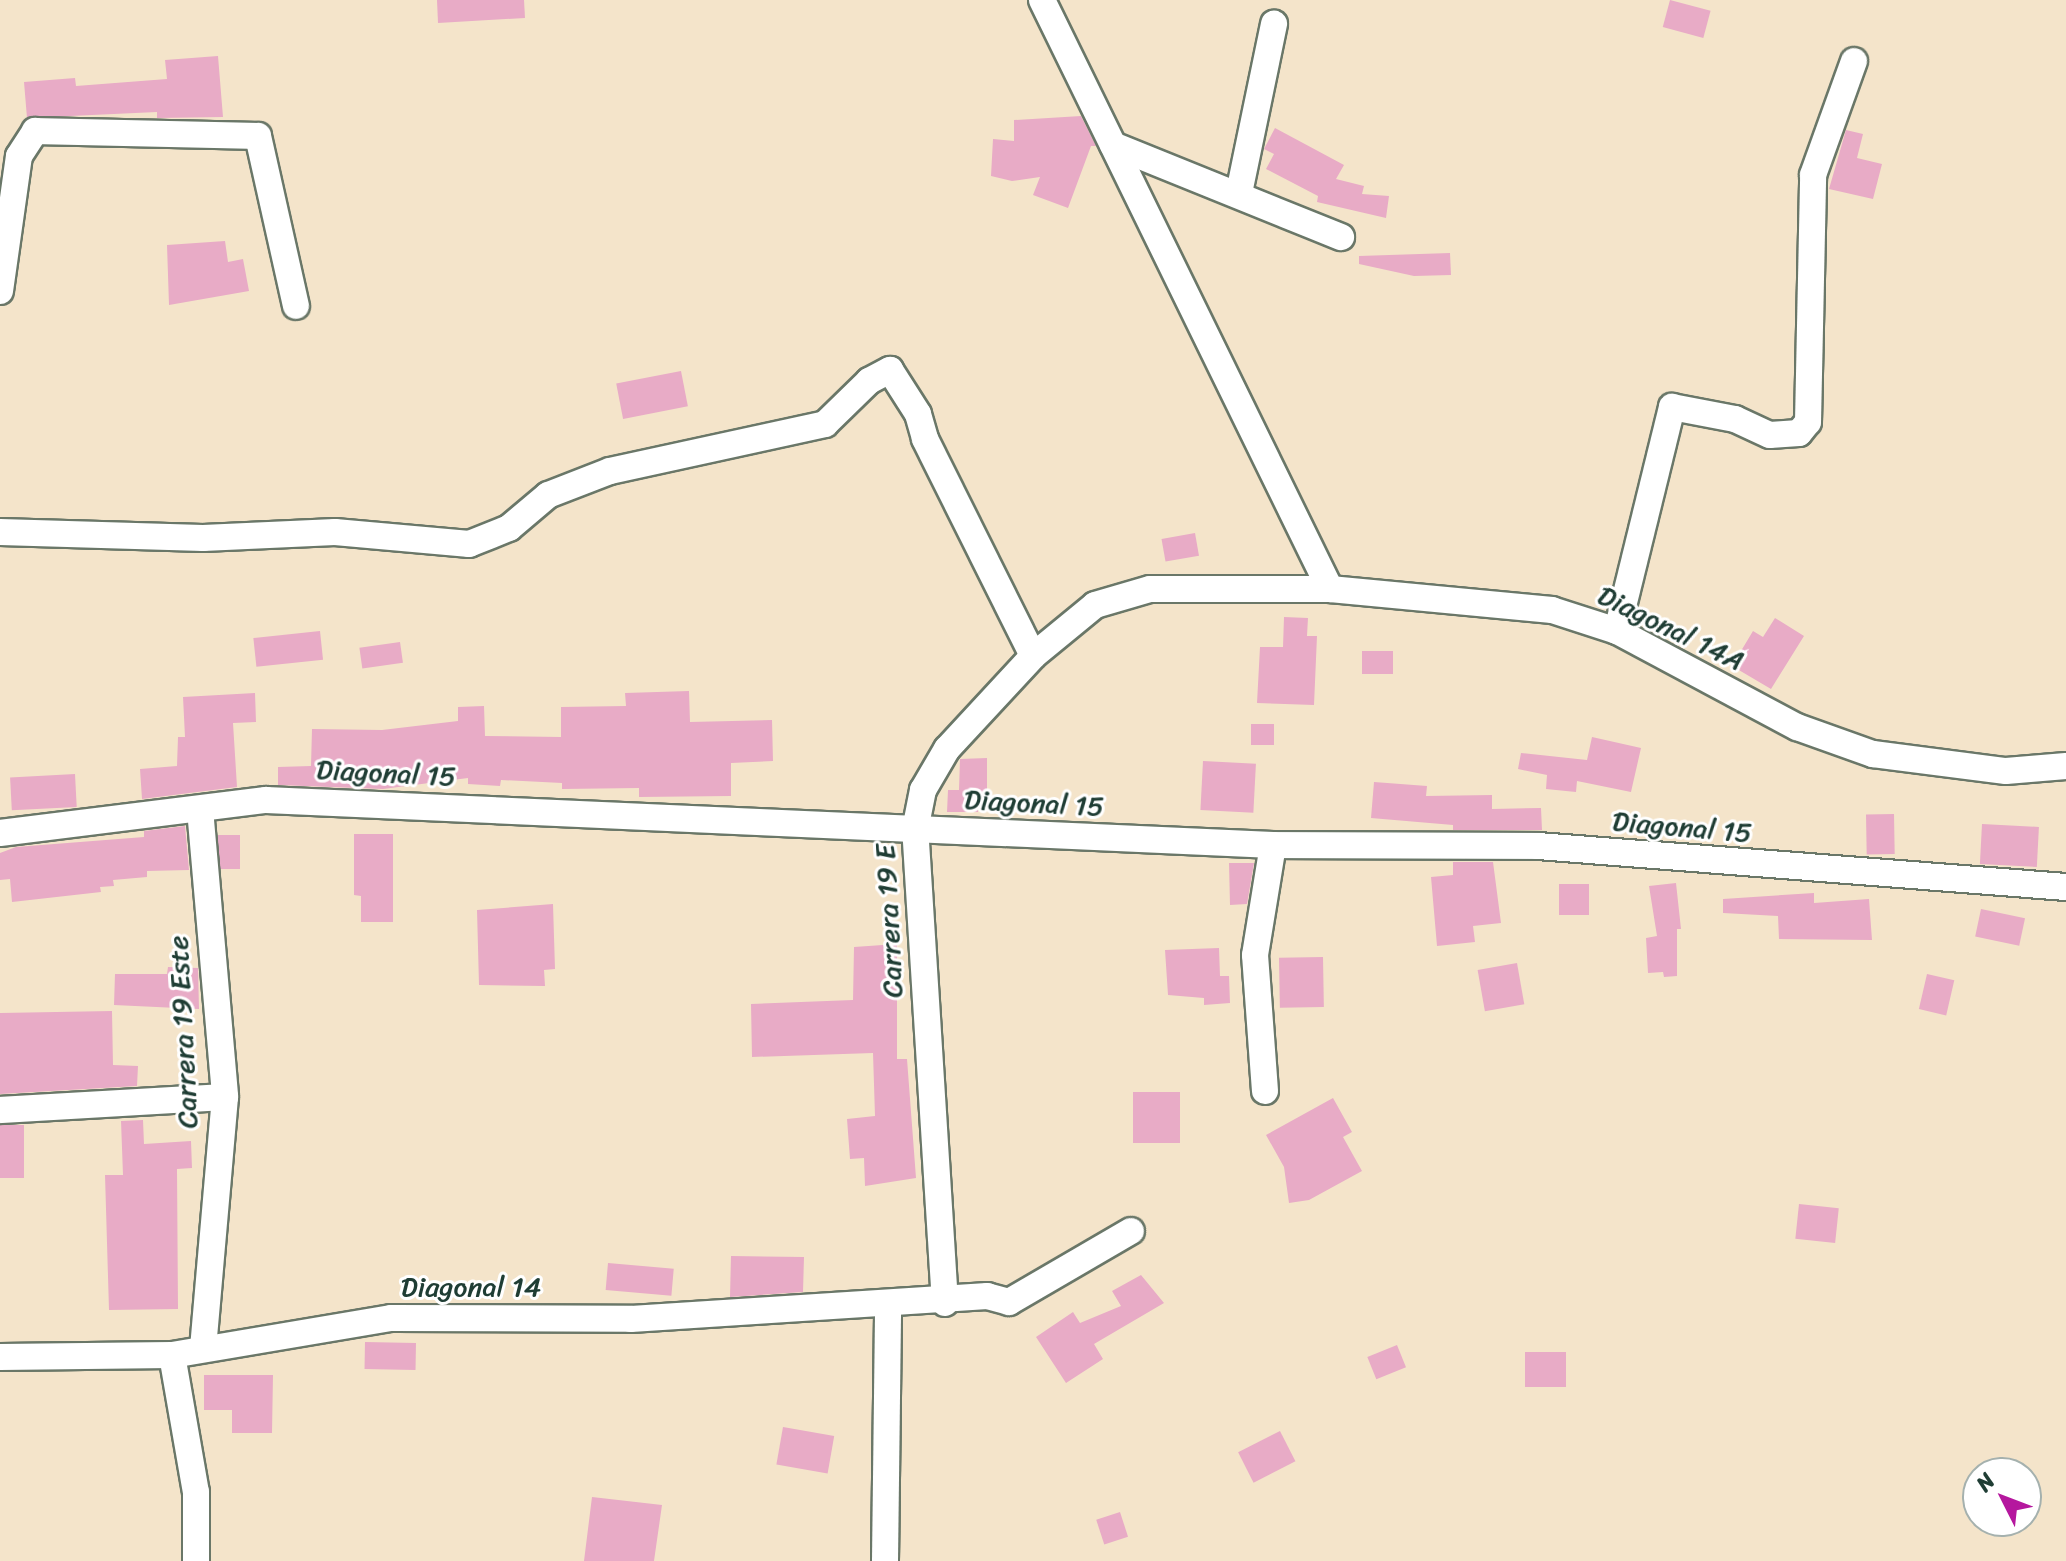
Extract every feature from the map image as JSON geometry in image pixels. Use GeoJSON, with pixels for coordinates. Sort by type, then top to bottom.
{"type":"FeatureCollection","features":[{"type":"Feature","properties":{"kind":"street"},"geometry":{"type":"LineString","coordinates":[[1042,0],[1330,589]]}},
{"type":"Feature","properties":{"kind":"street"},"geometry":{"type":"LineString","coordinates":[[1239,193],[1274,24]]}},
{"type":"Feature","properties":{"kind":"street"},"geometry":{"type":"LineString","coordinates":[[1617,631],[1672,407],[1735,419],[1770,435],[1799,433],[1808,422],[1813,175],[1854,61]]}},
{"type":"Feature","properties":{"kind":"street"},"geometry":{"type":"LineString","coordinates":[[0,291],[19,156],[35,131],[258,136],[296,306]]}},
{"type":"Feature","properties":{"kind":"street"},"geometry":{"type":"LineString","coordinates":[[1113,145],[1239,193],[1341,237]]}},
{"type":"Feature","properties":{"kind":"street"},"geometry":{"type":"LineString","coordinates":[[0,532],[203,538],[335,532],[469,544],[509,528],[548,495],[610,471],[825,424],[869,381],[890,370],[918,414],[925,439],[1033,656]]}},
{"type":"Feature","properties":{"kind":"street","name":"Diagonal 14A"},"geometry":{"type":"LineString","coordinates":[[1095,605],[1150,589],[1330,589],[1552,610],[1617,631],[1797,727],[1873,754],[2006,771],[2066,766]]}},
{"type":"Feature","properties":{"kind":"street","name":"Carrera 19 E"},"geometry":{"type":"LineString","coordinates":[[945,1303],[915,830],[923,790],[947,749],[1033,656],[1095,605]]}},
{"type":"Feature","properties":{"kind":"street","name":"Diagonal 15"},"geometry":{"type":"LineString","coordinates":[[0,833],[266,800],[1273,845],[1538,846],[2066,887]]}},
{"type":"Feature","properties":{"kind":"street","name":"Carrera 19 Este"},"geometry":{"type":"LineString","coordinates":[[200,809],[225,1097],[203,1348]]}},
{"type":"Feature","properties":{"kind":"street"},"geometry":{"type":"LineString","coordinates":[[1265,1091],[1255,955],[1273,845]]}},
{"type":"Feature","properties":{"kind":"street"},"geometry":{"type":"LineString","coordinates":[[0,1110],[225,1097]]}},
{"type":"Feature","properties":{"kind":"street","name":"Diagonal 14"},"geometry":{"type":"LineString","coordinates":[[0,1357],[172,1355],[391,1318],[631,1319],[945,1303],[987,1296],[1009,1302],[1131,1231]]}},
{"type":"Feature","properties":{"kind":"street"},"geometry":{"type":"LineString","coordinates":[[885,1561],[888,1304]]}},
{"type":"Feature","properties":{"kind":"street"},"geometry":{"type":"LineString","coordinates":[[172,1355],[196,1492],[196,1561]]}},
{"type":"Feature","properties":{"kind":"building"},"geometry":{"type":"Polygon","coordinates":[[[437,0],[524,0],[525,18],[438,23],[437,0]]]}},
{"type":"Feature","properties":{"kind":"building"},"geometry":{"type":"Polygon","coordinates":[[[1670,0],[1711,11],[1703,38],[1663,27],[1670,0]]]}},
{"type":"Feature","properties":{"kind":"building"},"geometry":{"type":"Polygon","coordinates":[[[218,56],[223,117],[157,118],[157,112],[27,118],[24,82],[75,78],[76,86],[167,79],[165,60],[218,56]]]}},
{"type":"Feature","properties":{"kind":"building"},"geometry":{"type":"Polygon","coordinates":[[[1081,116],[1096,146],[1091,146],[1068,208],[1033,195],[1040,177],[1012,181],[991,176],[993,139],[1014,141],[1014,120],[1081,116]]]}},
{"type":"Feature","properties":{"kind":"building"},"geometry":{"type":"Polygon","coordinates":[[[1275,128],[1344,165],[1336,179],[1364,186],[1362,194],[1389,196],[1386,218],[1317,202],[1318,196],[1266,169],[1274,154],[1264,149],[1275,128]]]}},
{"type":"Feature","properties":{"kind":"building"},"geometry":{"type":"Polygon","coordinates":[[[1846,130],[1863,134],[1857,158],[1882,164],[1873,199],[1829,189],[1846,130]]]}},
{"type":"Feature","properties":{"kind":"building"},"geometry":{"type":"Polygon","coordinates":[[[225,241],[228,262],[243,259],[249,291],[169,305],[167,245],[225,241]]]}},
{"type":"Feature","properties":{"kind":"building"},"geometry":{"type":"Polygon","coordinates":[[[1450,253],[1451,275],[1414,276],[1359,264],[1359,256],[1450,253]]]}},
{"type":"Feature","properties":{"kind":"building"},"geometry":{"type":"Polygon","coordinates":[[[681,371],[688,406],[623,419],[616,384],[681,371]]]}},
{"type":"Feature","properties":{"kind":"building"},"geometry":{"type":"Polygon","coordinates":[[[1195,533],[1199,556],[1166,562],[1162,539],[1195,533]]]}},
{"type":"Feature","properties":{"kind":"building"},"geometry":{"type":"Polygon","coordinates":[[[1284,617],[1308,618],[1307,636],[1317,636],[1314,705],[1257,703],[1260,647],[1283,647],[1284,617]]]}},
{"type":"Feature","properties":{"kind":"building"},"geometry":{"type":"Polygon","coordinates":[[[1775,618],[1804,636],[1771,689],[1732,666],[1753,631],[1763,637],[1775,618]]]}},
{"type":"Feature","properties":{"kind":"building"},"geometry":{"type":"Polygon","coordinates":[[[320,631],[323,660],[256,667],[253,638],[320,631]]]}},
{"type":"Feature","properties":{"kind":"building"},"geometry":{"type":"Polygon","coordinates":[[[400,642],[403,663],[362,669],[359,648],[400,642]]]}},
{"type":"Feature","properties":{"kind":"building"},"geometry":{"type":"Polygon","coordinates":[[[1362,651],[1393,651],[1393,674],[1362,674],[1362,651]]]}},
{"type":"Feature","properties":{"kind":"building"},"geometry":{"type":"Polygon","coordinates":[[[689,691],[690,722],[772,720],[773,761],[731,763],[731,796],[639,797],[639,788],[562,789],[562,783],[501,780],[500,786],[468,784],[468,778],[383,789],[278,785],[278,767],[311,766],[312,729],[382,730],[458,721],[458,707],[484,706],[485,736],[561,737],[561,707],[626,706],[625,693],[689,691]]]}},
{"type":"Feature","properties":{"kind":"building"},"geometry":{"type":"Polygon","coordinates":[[[255,693],[256,722],[233,723],[237,787],[142,799],[140,769],[177,766],[178,737],[185,737],[183,697],[255,693]]]}},
{"type":"Feature","properties":{"kind":"building"},"geometry":{"type":"Polygon","coordinates":[[[1251,724],[1274,724],[1274,745],[1251,745],[1251,724]]]}},
{"type":"Feature","properties":{"kind":"building"},"geometry":{"type":"Polygon","coordinates":[[[1592,737],[1641,748],[1631,792],[1577,781],[1576,792],[1546,789],[1547,775],[1518,769],[1521,753],[1587,760],[1592,737]]]}},
{"type":"Feature","properties":{"kind":"building"},"geometry":{"type":"Polygon","coordinates":[[[987,758],[987,794],[978,794],[978,812],[947,812],[948,790],[959,790],[960,759],[987,758]]]}},
{"type":"Feature","properties":{"kind":"building"},"geometry":{"type":"Polygon","coordinates":[[[1203,761],[1256,764],[1253,813],[1200,810],[1203,761]]]}},
{"type":"Feature","properties":{"kind":"building"},"geometry":{"type":"Polygon","coordinates":[[[75,774],[77,807],[12,810],[10,777],[75,774]]]}},
{"type":"Feature","properties":{"kind":"building"},"geometry":{"type":"Polygon","coordinates":[[[1374,782],[1427,786],[1426,796],[1492,795],[1492,809],[1541,808],[1542,830],[1453,830],[1453,825],[1371,818],[1374,782]]]}},
{"type":"Feature","properties":{"kind":"building"},"geometry":{"type":"Polygon","coordinates":[[[1866,814],[1894,814],[1895,854],[1867,854],[1866,814]]]}},
{"type":"Feature","properties":{"kind":"building"},"geometry":{"type":"Polygon","coordinates":[[[1982,824],[2039,827],[2037,867],[1980,864],[1982,824]]]}},
{"type":"Feature","properties":{"kind":"building"},"geometry":{"type":"Polygon","coordinates":[[[185,826],[189,870],[147,871],[147,877],[113,880],[114,886],[100,887],[101,892],[12,902],[10,879],[0,880],[0,853],[16,847],[144,837],[144,831],[185,826]]]}},
{"type":"Feature","properties":{"kind":"building"},"geometry":{"type":"Polygon","coordinates":[[[354,834],[393,834],[393,922],[361,922],[361,896],[354,895],[354,834]]]}},
{"type":"Feature","properties":{"kind":"building"},"geometry":{"type":"Polygon","coordinates":[[[218,835],[240,835],[240,869],[218,869],[218,835]]]}},
{"type":"Feature","properties":{"kind":"building"},"geometry":{"type":"Polygon","coordinates":[[[1453,862],[1493,862],[1501,923],[1473,926],[1475,942],[1437,946],[1431,877],[1453,875],[1453,862]]]}},
{"type":"Feature","properties":{"kind":"building"},"geometry":{"type":"Polygon","coordinates":[[[1229,863],[1254,863],[1247,904],[1230,905],[1229,863]]]}},
{"type":"Feature","properties":{"kind":"building"},"geometry":{"type":"Polygon","coordinates":[[[1676,883],[1681,929],[1677,929],[1677,976],[1664,977],[1663,972],[1648,973],[1646,938],[1657,936],[1649,886],[1676,883]]]}},
{"type":"Feature","properties":{"kind":"building"},"geometry":{"type":"Polygon","coordinates":[[[1559,884],[1589,884],[1589,915],[1559,915],[1559,884]]]}},
{"type":"Feature","properties":{"kind":"building"},"geometry":{"type":"Polygon","coordinates":[[[1814,893],[1814,903],[1869,899],[1872,940],[1779,939],[1778,916],[1723,913],[1723,899],[1814,893]]]}},
{"type":"Feature","properties":{"kind":"building"},"geometry":{"type":"Polygon","coordinates":[[[553,904],[555,969],[544,970],[545,986],[479,985],[477,910],[553,904]]]}},
{"type":"Feature","properties":{"kind":"building"},"geometry":{"type":"Polygon","coordinates":[[[1981,909],[2025,918],[2019,946],[1975,936],[1981,909]]]}},
{"type":"Feature","properties":{"kind":"building"},"geometry":{"type":"Polygon","coordinates":[[[897,944],[897,1059],[907,1059],[916,1178],[865,1186],[864,1158],[850,1159],[847,1119],[875,1116],[873,1053],[752,1057],[751,1004],[853,1000],[854,947],[897,944]]]}},
{"type":"Feature","properties":{"kind":"building"},"geometry":{"type":"Polygon","coordinates":[[[1219,948],[1220,976],[1229,976],[1230,1003],[1204,1005],[1204,998],[1168,995],[1165,950],[1219,948]]]}},
{"type":"Feature","properties":{"kind":"building"},"geometry":{"type":"Polygon","coordinates":[[[1323,957],[1324,1007],[1280,1008],[1279,958],[1323,957]]]}},
{"type":"Feature","properties":{"kind":"building"},"geometry":{"type":"Polygon","coordinates":[[[1517,963],[1524,1004],[1485,1011],[1478,970],[1517,963]]]}},
{"type":"Feature","properties":{"kind":"building"},"geometry":{"type":"Polygon","coordinates":[[[168,967],[198,968],[199,1009],[114,1005],[115,974],[167,974],[168,967]]]}},
{"type":"Feature","properties":{"kind":"building"},"geometry":{"type":"Polygon","coordinates":[[[1927,974],[1954,980],[1946,1015],[1919,1009],[1927,974]]]}},
{"type":"Feature","properties":{"kind":"building"},"geometry":{"type":"Polygon","coordinates":[[[112,1011],[113,1065],[138,1066],[137,1086],[0,1094],[0,1013],[112,1011]]]}},
{"type":"Feature","properties":{"kind":"building"},"geometry":{"type":"Polygon","coordinates":[[[1133,1092],[1180,1092],[1180,1143],[1133,1143],[1133,1092]]]}},
{"type":"Feature","properties":{"kind":"building"},"geometry":{"type":"Polygon","coordinates":[[[1333,1098],[1352,1132],[1343,1137],[1362,1171],[1309,1200],[1289,1203],[1284,1167],[1266,1135],[1333,1098]]]}},
{"type":"Feature","properties":{"kind":"building"},"geometry":{"type":"Polygon","coordinates":[[[143,1120],[144,1144],[191,1141],[192,1168],[177,1169],[178,1309],[109,1310],[105,1175],[123,1175],[121,1121],[143,1120]]]}},
{"type":"Feature","properties":{"kind":"building"},"geometry":{"type":"Polygon","coordinates":[[[0,1125],[24,1125],[24,1178],[0,1178],[0,1125]]]}},
{"type":"Feature","properties":{"kind":"building"},"geometry":{"type":"Polygon","coordinates":[[[1799,1204],[1839,1208],[1835,1243],[1795,1239],[1799,1204]]]}},
{"type":"Feature","properties":{"kind":"building"},"geometry":{"type":"Polygon","coordinates":[[[731,1256],[804,1257],[803,1292],[730,1297],[731,1256]]]}},
{"type":"Feature","properties":{"kind":"building"},"geometry":{"type":"Polygon","coordinates":[[[608,1263],[674,1269],[671,1296],[606,1290],[608,1263]]]}},
{"type":"Feature","properties":{"kind":"building"},"geometry":{"type":"Polygon","coordinates":[[[1141,1275],[1164,1303],[1094,1344],[1103,1359],[1066,1383],[1036,1337],[1073,1312],[1080,1323],[1121,1306],[1112,1291],[1141,1275]]]}},
{"type":"Feature","properties":{"kind":"building"},"geometry":{"type":"Polygon","coordinates":[[[365,1342],[416,1343],[416,1370],[365,1369],[365,1342]]]}},
{"type":"Feature","properties":{"kind":"building"},"geometry":{"type":"Polygon","coordinates":[[[1397,1345],[1406,1367],[1376,1379],[1367,1357],[1397,1345]]]}},
{"type":"Feature","properties":{"kind":"building"},"geometry":{"type":"Polygon","coordinates":[[[1525,1352],[1566,1352],[1566,1387],[1525,1387],[1525,1352]]]}},
{"type":"Feature","properties":{"kind":"building"},"geometry":{"type":"Polygon","coordinates":[[[204,1375],[273,1375],[272,1433],[232,1433],[232,1410],[204,1410],[204,1375]]]}},
{"type":"Feature","properties":{"kind":"building"},"geometry":{"type":"Polygon","coordinates":[[[783,1427],[834,1436],[828,1473],[776,1464],[783,1427]]]}},
{"type":"Feature","properties":{"kind":"building"},"geometry":{"type":"Polygon","coordinates":[[[1280,1431],[1295,1461],[1254,1483],[1238,1452],[1280,1431]]]}},
{"type":"Feature","properties":{"kind":"building"},"geometry":{"type":"Polygon","coordinates":[[[592,1497],[662,1505],[654,1561],[584,1561],[592,1497]]]}},
{"type":"Feature","properties":{"kind":"building"},"geometry":{"type":"Polygon","coordinates":[[[1120,1512],[1128,1537],[1104,1544],[1096,1520],[1120,1512]]]}}]}
